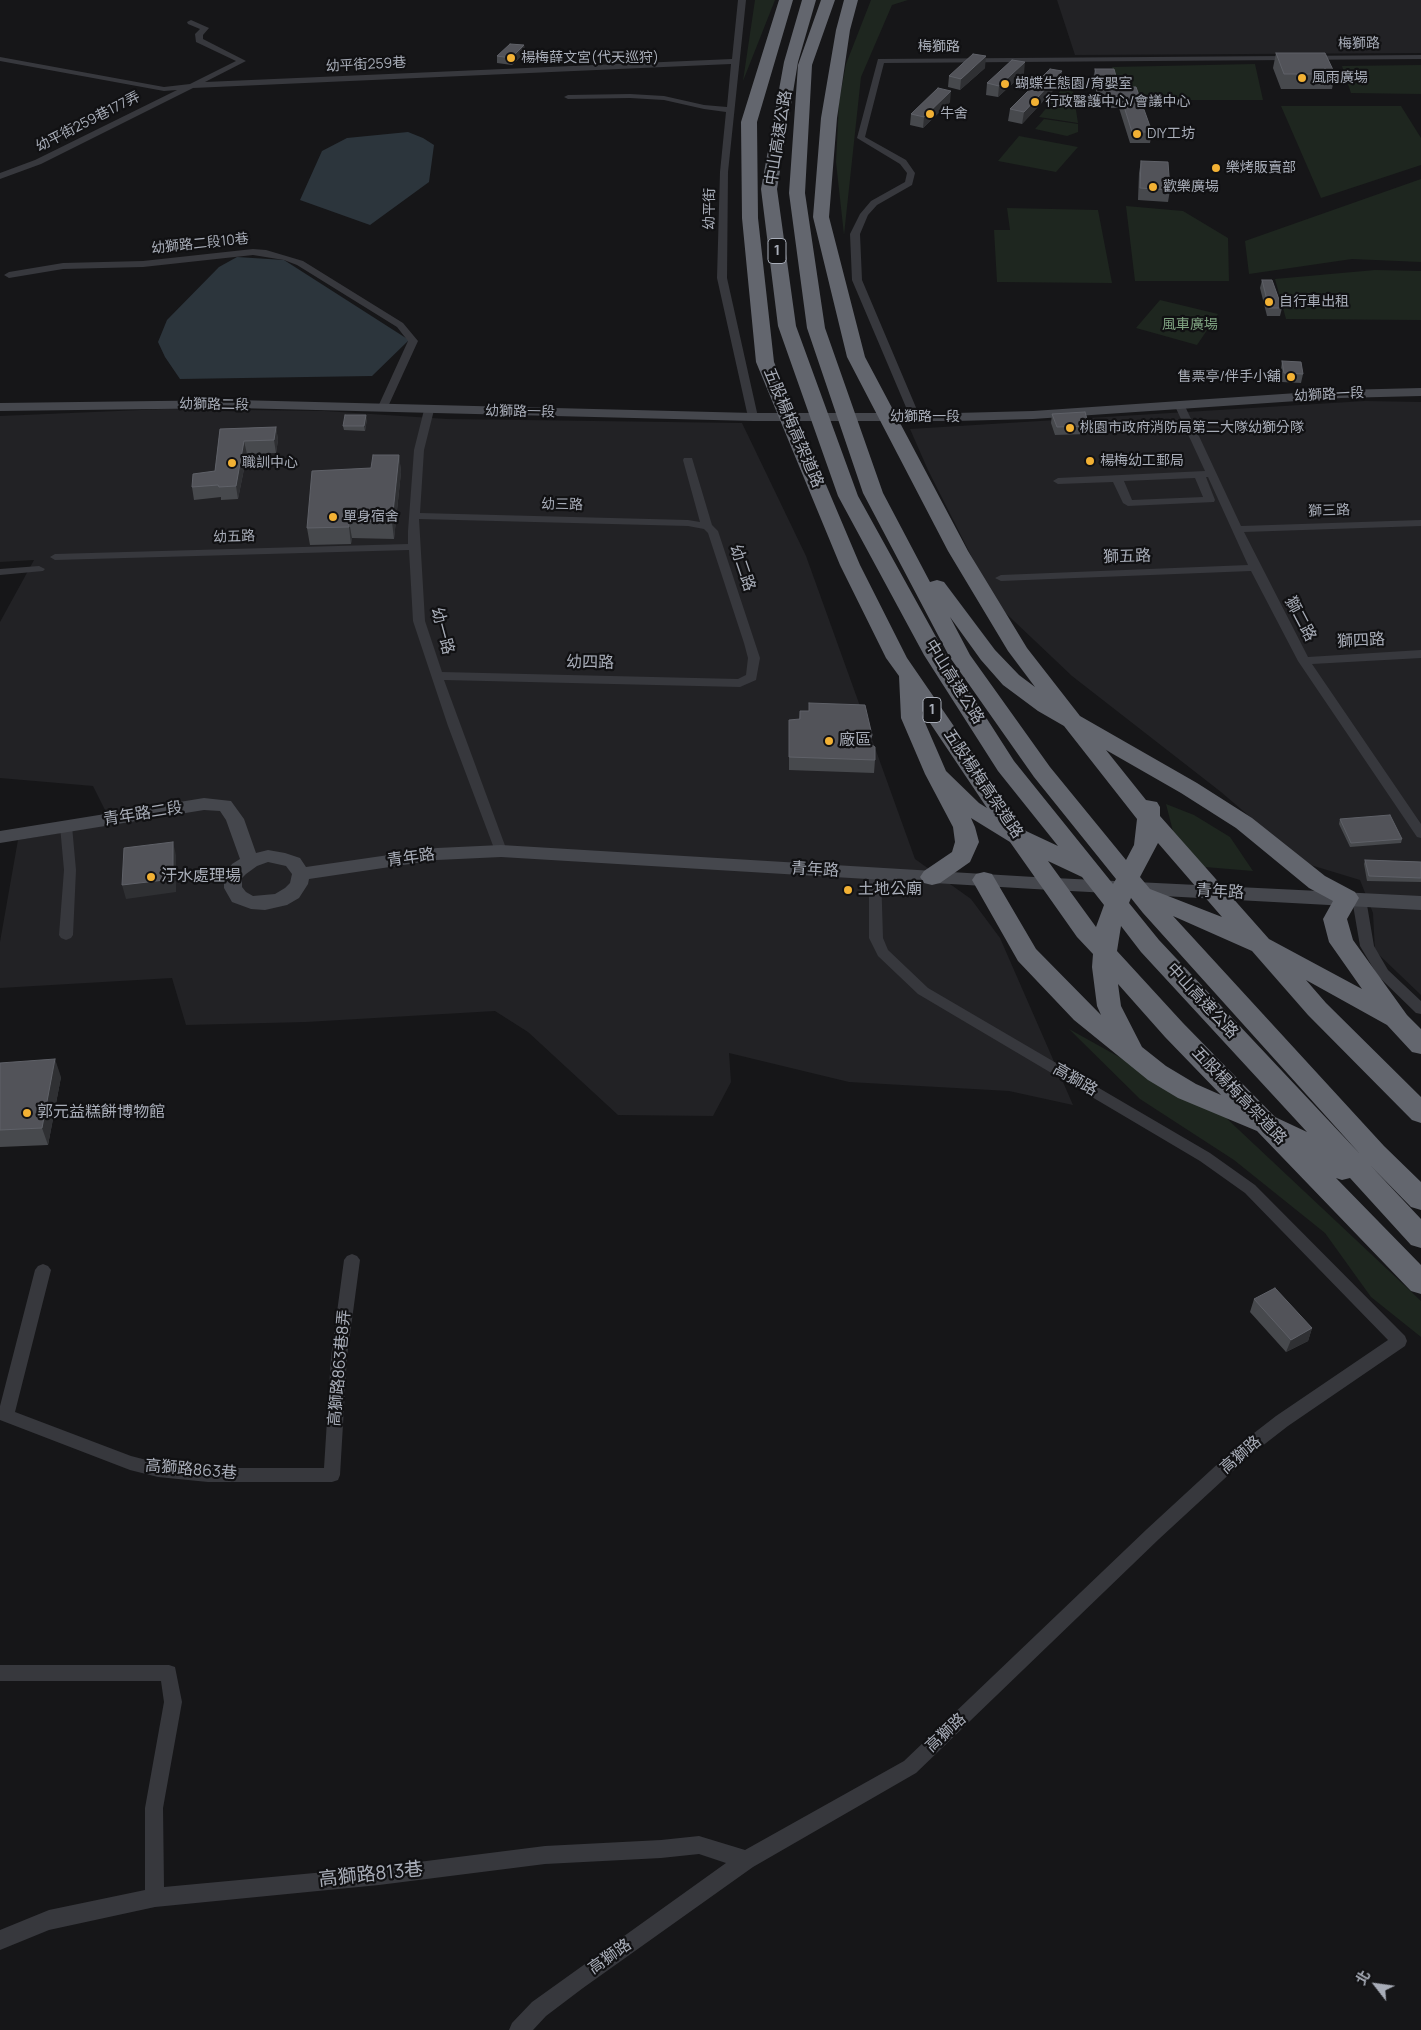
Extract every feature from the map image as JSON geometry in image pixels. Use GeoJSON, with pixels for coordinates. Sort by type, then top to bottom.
{"type":"FeatureCollection","features":[{"type":"Feature","properties":{"kind":"highway","name":"五股楊梅高架道路"},"geometry":{"type":"LineString","coordinates":[[786,0],[748,122],[750,218],[765,362],[850,565],[897,658],[1019,838],[1086,931],[1174,1030],[1421,1283]]}},
{"type":"Feature","properties":{"kind":"highway","name":"中山高速公路"},"geometry":{"type":"LineString","coordinates":[[809,0],[791,62],[769,189],[787,326],[848,496],[935,655],[1006,766],[1150,946],[1421,1237]]}},
{"type":"Feature","properties":{"kind":"highway","name":"中山高速公路"},"geometry":{"type":"LineString","coordinates":[[828,0],[805,65],[797,193],[816,328],[873,493],[960,656],[1042,772],[1152,906],[1375,1153],[1421,1199]]}},
{"type":"Feature","properties":{"kind":"highway"},"geometry":{"type":"LineString","coordinates":[[851,0],[843,30],[829,118],[821,217],[856,357],[958,551],[1018,651],[1140,807],[1317,1009],[1421,1113]]}},
{"type":"Feature","properties":{"kind":"highway"},"geometry":{"type":"LineString","coordinates":[[848,496],[903,635],[912,718],[936,774],[964,827],[967,842],[962,856],[932,877]]}},
{"type":"Feature","properties":{"kind":"highway"},"geometry":{"type":"LineString","coordinates":[[882,509],[988,655],[1011,680],[1046,706],[1189,788],[1244,823],[1317,882],[1353,899],[1335,918],[1341,942],[1398,1021],[1421,1045]]}},
{"type":"Feature","properties":{"kind":"highway"},"geometry":{"type":"LineString","coordinates":[[1099,736],[1132,770],[1149,808],[1146,845],[1123,887],[1107,930],[1104,967],[1109,1006],[1134,1055]]}},
{"type":"Feature","properties":{"kind":"highway"},"geometry":{"type":"LineString","coordinates":[[936,774],[971,808],[1007,831],[1054,856],[1123,887],[1208,920],[1278,953],[1398,1021]]}},
{"type":"Feature","properties":{"kind":"highway"},"geometry":{"type":"LineString","coordinates":[[984,880],[1027,955],[1083,1014],[1157,1073],[1187,1091],[1282,1130],[1309,1144],[1331,1160],[1421,1242]]}},
{"type":"Feature","properties":{"kind":"street","name":"幼平街"},"geometry":{"type":"LineString","coordinates":[[742,0],[724,172],[722,278],[753,417]]}},
{"type":"Feature","properties":{"kind":"street","name":"幼平街259巷177弄"},"geometry":{"type":"LineString","coordinates":[[0,176],[38,162],[242,61],[199,40],[199,34],[205,28],[191,22]]}},
{"type":"Feature","properties":{"kind":"street","name":"梅獅路"},"geometry":{"type":"LineString","coordinates":[[915,417],[857,280],[855,234],[864,214],[874,203],[909,183],[911,173],[903,162],[861,138],[881,61],[1421,57]]}},
{"type":"Feature","properties":{"kind":"street","name":"幼平街259巷"},"geometry":{"type":"LineString","coordinates":[[0,59],[164,89],[202,85],[737,61]]}},
{"type":"Feature","properties":{"kind":"street"},"geometry":{"type":"LineString","coordinates":[[568,98],[630,96],[664,98],[704,107],[731,110]]}},
{"type":"Feature","properties":{"kind":"street","name":"幼獅路二段10巷"},"geometry":{"type":"LineString","coordinates":[[9,275],[63,266],[143,264],[253,252],[287,258],[400,325],[413,341],[382,409]]}},
{"type":"Feature","properties":{"kind":"street","name":"幼獅路一段"},"geometry":{"type":"LineString","coordinates":[[428,410],[753,417],[1032,415],[1341,394],[1421,392]]}},
{"type":"Feature","properties":{"kind":"street","name":"幼獅路二段"},"geometry":{"type":"LineString","coordinates":[[0,407],[107,404],[236,404],[428,410]]}},
{"type":"Feature","properties":{"kind":"street","name":"獅二路"},"geometry":{"type":"LineString","coordinates":[[1179,404],[1255,568],[1304,661],[1421,834]]}},
{"type":"Feature","properties":{"kind":"street","name":"幼一路"},"geometry":{"type":"LineString","coordinates":[[428,410],[419,450],[414,516],[419,621],[454,726],[501,851]]}},
{"type":"Feature","properties":{"kind":"street","name":"幼二路"},"geometry":{"type":"LineString","coordinates":[[688,460],[707,527],[713,531],[754,658],[752,677],[740,683]]}},
{"type":"Feature","properties":{"kind":"street"},"geometry":{"type":"LineString","coordinates":[[1117,478],[1128,503],[1210,500],[1199,474]]}},
{"type":"Feature","properties":{"kind":"street"},"geometry":{"type":"LineString","coordinates":[[1058,481],[1212,474]]}},
{"type":"Feature","properties":{"kind":"street","name":"幼三路"},"geometry":{"type":"LineString","coordinates":[[414,516],[688,523],[707,527]]}},
{"type":"Feature","properties":{"kind":"street","name":"獅三路"},"geometry":{"type":"LineString","coordinates":[[1237,529],[1421,523]]}},
{"type":"Feature","properties":{"kind":"street","name":"幼五路"},"geometry":{"type":"LineString","coordinates":[[55,557],[414,547]]}},
{"type":"Feature","properties":{"kind":"street","name":"獅五路"},"geometry":{"type":"LineString","coordinates":[[1001,578],[1255,568]]}},
{"type":"Feature","properties":{"kind":"street"},"geometry":{"type":"LineString","coordinates":[[0,572],[39,569]]}},
{"type":"Feature","properties":{"kind":"street","name":"獅四路"},"geometry":{"type":"LineString","coordinates":[[1304,661],[1421,654]]}},
{"type":"Feature","properties":{"kind":"street","name":"幼四路"},"geometry":{"type":"LineString","coordinates":[[438,676],[740,683]]}},
{"type":"Feature","properties":{"kind":"street","name":"青年路二段"},"geometry":{"type":"LineString","coordinates":[[0,837],[204,804],[225,805],[235,820],[250,861]]}},
{"type":"Feature","properties":{"kind":"street"},"geometry":{"type":"LineString","coordinates":[[66,826],[70,870],[66,935]]}},
{"type":"Feature","properties":{"kind":"street","name":"青年路"},"geometry":{"type":"LineString","coordinates":[[301,874],[437,854],[501,851],[1034,883],[1421,903]]}},
{"type":"Feature","properties":{"kind":"street"},"geometry":{"type":"LineString","coordinates":[[268,856],[286,859],[298,868],[301,874],[299,884],[292,893],[286,897],[265,903],[251,902],[239,897],[233,888],[233,878],[239,869],[250,861],[268,856]]}},
{"type":"Feature","properties":{"kind":"street","name":"高獅路"},"geometry":{"type":"LineString","coordinates":[[519,2030],[539,2009],[576,1981],[746,1860],[910,1767],[1153,1534],[1242,1452],[1282,1421],[1399,1341],[1250,1189],[1205,1157],[922,991],[884,953],[876,938],[876,873]]}},
{"type":"Feature","properties":{"kind":"street"},"geometry":{"type":"LineString","coordinates":[[1353,899],[1368,946],[1382,973],[1421,1008]]}},
{"type":"Feature","properties":{"kind":"street","name":"高獅路863巷8弄"},"geometry":{"type":"LineString","coordinates":[[332,1475],[339,1358],[352,1260]]}},
{"type":"Feature","properties":{"kind":"street"},"geometry":{"type":"LineString","coordinates":[[3,1414],[44,1270]]}},
{"type":"Feature","properties":{"kind":"street","name":"高獅路863巷"},"geometry":{"type":"LineString","coordinates":[[3,1414],[130,1463],[158,1470],[208,1475],[332,1475]]}},
{"type":"Feature","properties":{"kind":"street"},"geometry":{"type":"LineString","coordinates":[[0,1673],[168,1673],[173,1702],[154,1808],[155,1897]]}},
{"type":"Feature","properties":{"kind":"street","name":"高獅路813巷"},"geometry":{"type":"LineString","coordinates":[[0,1940],[49,1920],[155,1897],[379,1876],[546,1855],[661,1849],[699,1845],[746,1860]]}},
{"type":"Feature","properties":{"kind":"shaded area"},"geometry":{"type":"Polygon","coordinates":[[[1057,0],[1421,0],[1421,53],[1075,55],[1057,0]]]}},
{"type":"Feature","properties":{"kind":"shaded area"},"geometry":{"type":"Polygon","coordinates":[[[408,132],[434,145],[429,182],[370,225],[300,200],[322,151],[347,138],[408,132]]]}},
{"type":"Feature","properties":{"kind":"shaded area"},"geometry":{"type":"Polygon","coordinates":[[[237,257],[284,260],[409,340],[372,376],[180,379],[165,357],[158,342],[167,320],[219,267],[237,257]]]}},
{"type":"Feature","properties":{"kind":"shaded area"},"geometry":{"type":"Polygon","coordinates":[[[1365,401],[1421,402],[1421,995],[1375,951],[1373,913],[1360,880],[1304,863],[1221,792],[1072,676],[995,603],[928,470],[910,429],[1365,401]]]}},
{"type":"Feature","properties":{"kind":"shaded area"},"geometry":{"type":"Polygon","coordinates":[[[164,409],[325,411],[447,419],[742,423],[806,556],[915,859],[971,899],[1000,938],[1073,1105],[1009,1091],[849,1082],[729,1053],[731,1082],[713,1116],[618,1115],[528,1032],[495,1011],[306,1022],[186,1025],[172,978],[0,988],[0,942],[18,840],[112,824],[93,786],[0,778],[0,622],[34,560],[0,562],[0,416],[164,409]]]}},
{"type":"Feature","properties":{"kind":"green space"},"geometry":{"type":"Polygon","coordinates":[[[755,0],[775,0],[743,81],[755,0]]]}},
{"type":"Feature","properties":{"kind":"green space"},"geometry":{"type":"Polygon","coordinates":[[[871,0],[908,0],[892,5],[861,77],[844,235],[836,162],[839,102],[846,64],[871,0]]]}},
{"type":"Feature","properties":{"kind":"green space"},"geometry":{"type":"Polygon","coordinates":[[[1255,64],[1263,100],[1142,100],[1140,96],[1120,95],[1112,67],[1255,64]]]}},
{"type":"Feature","properties":{"kind":"green space"},"geometry":{"type":"Polygon","coordinates":[[[1421,65],[1421,94],[1351,93],[1342,66],[1421,65]]]}},
{"type":"Feature","properties":{"kind":"green space"},"geometry":{"type":"Polygon","coordinates":[[[1066,84],[1072,84],[1078,123],[1039,117],[1066,84]]]}},
{"type":"Feature","properties":{"kind":"green space"},"geometry":{"type":"Polygon","coordinates":[[[1281,106],[1401,106],[1421,138],[1421,165],[1321,198],[1281,106]]]}},
{"type":"Feature","properties":{"kind":"green space"},"geometry":{"type":"Polygon","coordinates":[[[1044,119],[1078,124],[1078,132],[1067,136],[1035,129],[1044,119]]]}},
{"type":"Feature","properties":{"kind":"green space"},"geometry":{"type":"Polygon","coordinates":[[[1019,136],[1078,147],[1056,172],[998,161],[1019,136]]]}},
{"type":"Feature","properties":{"kind":"green space"},"geometry":{"type":"Polygon","coordinates":[[[1421,179],[1421,262],[1352,259],[1249,274],[1245,241],[1421,179]]]}},
{"type":"Feature","properties":{"kind":"green space"},"geometry":{"type":"Polygon","coordinates":[[[1126,206],[1183,211],[1228,238],[1229,281],[1135,281],[1126,206]]]}},
{"type":"Feature","properties":{"kind":"green space"},"geometry":{"type":"Polygon","coordinates":[[[1007,208],[1098,210],[1112,283],[997,282],[994,230],[1010,230],[1007,208]]]}},
{"type":"Feature","properties":{"kind":"green space"},"geometry":{"type":"Polygon","coordinates":[[[1375,270],[1421,271],[1421,320],[1286,319],[1275,279],[1375,270]]]}},
{"type":"Feature","properties":{"kind":"green space","name":"風車廣場"},"geometry":{"type":"Polygon","coordinates":[[[1160,300],[1218,314],[1197,345],[1136,328],[1160,300]]]}},
{"type":"Feature","properties":{"kind":"green space"},"geometry":{"type":"Polygon","coordinates":[[[1166,804],[1194,815],[1230,837],[1253,871],[1205,867],[1175,839],[1166,804]]]}},
{"type":"Feature","properties":{"kind":"green space"},"geometry":{"type":"Polygon","coordinates":[[[1069,1029],[1223,1115],[1421,1301],[1421,1337],[1371,1297],[1325,1233],[1234,1160],[1140,1099],[1069,1029]]]}},
{"type":"Feature","properties":{"kind":"building"},"geometry":{"type":"Polygon","coordinates":[[[510,44],[524,45],[511,58],[497,56],[510,44]]]}},
{"type":"Feature","properties":{"kind":"building"},"geometry":{"type":"Polygon","coordinates":[[[1276,53],[1325,53],[1335,74],[1284,74],[1276,53]]]}},
{"type":"Feature","properties":{"kind":"building"},"geometry":{"type":"Polygon","coordinates":[[[973,54],[986,56],[961,79],[949,76],[973,54]]]}},
{"type":"Feature","properties":{"kind":"building"},"geometry":{"type":"Polygon","coordinates":[[[1012,60],[1025,62],[999,86],[987,83],[1012,60]]]}},
{"type":"Feature","properties":{"kind":"building"},"geometry":{"type":"Polygon","coordinates":[[[1050,69],[1062,71],[1024,112],[1010,109],[1050,69]]]}},
{"type":"Feature","properties":{"kind":"building"},"geometry":{"type":"Polygon","coordinates":[[[1095,69],[1114,69],[1119,87],[1136,87],[1152,132],[1132,132],[1121,97],[1110,97],[1105,83],[1098,84],[1095,69]]]}},
{"type":"Feature","properties":{"kind":"building"},"geometry":{"type":"Polygon","coordinates":[[[938,88],[951,91],[924,117],[911,114],[938,88]]]}},
{"type":"Feature","properties":{"kind":"building"},"geometry":{"type":"Polygon","coordinates":[[[1141,161],[1168,162],[1170,190],[1140,188],[1141,161]]]}},
{"type":"Feature","properties":{"kind":"building"},"geometry":{"type":"Polygon","coordinates":[[[1262,280],[1272,280],[1282,308],[1269,308],[1262,280]]]}},
{"type":"Feature","properties":{"kind":"building"},"geometry":{"type":"Polygon","coordinates":[[[1282,361],[1301,362],[1303,374],[1284,373],[1282,361]]]}},
{"type":"Feature","properties":{"kind":"building"},"geometry":{"type":"Polygon","coordinates":[[[1085,412],[1089,426],[1057,427],[1052,414],[1085,412]]]}},
{"type":"Feature","properties":{"kind":"building"},"geometry":{"type":"Polygon","coordinates":[[[345,415],[366,415],[364,426],[343,426],[345,415]]]}},
{"type":"Feature","properties":{"kind":"building"},"geometry":{"type":"Polygon","coordinates":[[[276,427],[274,440],[244,441],[236,486],[192,487],[193,474],[215,471],[220,429],[276,427]]]}},
{"type":"Feature","properties":{"kind":"building"},"geometry":{"type":"Polygon","coordinates":[[[373,455],[399,455],[392,522],[349,521],[349,527],[307,528],[312,471],[371,468],[373,455]]]}},
{"type":"Feature","properties":{"kind":"building","name":"廠區"},"geometry":{"type":"Polygon","coordinates":[[[809,703],[865,705],[872,735],[869,743],[875,747],[875,760],[789,757],[789,720],[800,719],[800,711],[809,711],[809,703]]]}},
{"type":"Feature","properties":{"kind":"building"},"geometry":{"type":"Polygon","coordinates":[[[1390,815],[1402,839],[1351,843],[1340,819],[1390,815]]]}},
{"type":"Feature","properties":{"kind":"building"},"geometry":{"type":"Polygon","coordinates":[[[173,842],[173,879],[122,885],[124,848],[173,842]]]}},
{"type":"Feature","properties":{"kind":"building"},"geometry":{"type":"Polygon","coordinates":[[[1365,860],[1421,862],[1421,878],[1369,876],[1365,860]]]}},
{"type":"Feature","properties":{"kind":"building","name":"郭元益糕餅博物館"},"geometry":{"type":"Polygon","coordinates":[[[55,1059],[42,1128],[0,1130],[0,1063],[55,1059]]]}},
{"type":"Feature","properties":{"kind":"building"},"geometry":{"type":"Polygon","coordinates":[[[1275,1288],[1312,1328],[1291,1340],[1254,1299],[1275,1288]]]}},
{"type":"Feature","properties":{"kind":"place","name":"楊梅薛文宮(代天巡狩)"},"geometry":{"type":"Point","coordinates":[511,58]}},
{"type":"Feature","properties":{"kind":"place","name":"風雨廣場"},"geometry":{"type":"Point","coordinates":[1302,78]}},
{"type":"Feature","properties":{"kind":"place","name":"蝴蝶生態園/育嬰室"},"geometry":{"type":"Point","coordinates":[1005,84]}},
{"type":"Feature","properties":{"kind":"place","name":"行政醫護中心/會議中心"},"geometry":{"type":"Point","coordinates":[1035,102]}},
{"type":"Feature","properties":{"kind":"place","name":"牛舍"},"geometry":{"type":"Point","coordinates":[930,114]}},
{"type":"Feature","properties":{"kind":"place","name":"DIY工坊"},"geometry":{"type":"Point","coordinates":[1137,134]}},
{"type":"Feature","properties":{"kind":"place","name":"樂烤販賣部"},"geometry":{"type":"Point","coordinates":[1216,168]}},
{"type":"Feature","properties":{"kind":"place","name":"歡樂廣場"},"geometry":{"type":"Point","coordinates":[1153,187]}},
{"type":"Feature","properties":{"kind":"place","name":"自行車出租"},"geometry":{"type":"Point","coordinates":[1269,302]}},
{"type":"Feature","properties":{"kind":"place","name":"售票亭/伴手小舖"},"geometry":{"type":"Point","coordinates":[1291,377]}},
{"type":"Feature","properties":{"kind":"place","name":"桃園市政府消防局第二大隊幼獅分隊"},"geometry":{"type":"Point","coordinates":[1070,428]}},
{"type":"Feature","properties":{"kind":"place","name":"楊梅幼工郵局"},"geometry":{"type":"Point","coordinates":[1090,461]}},
{"type":"Feature","properties":{"kind":"place","name":"職訓中心"},"geometry":{"type":"Point","coordinates":[232,463]}},
{"type":"Feature","properties":{"kind":"place","name":"單身宿舍"},"geometry":{"type":"Point","coordinates":[333,517]}},
{"type":"Feature","properties":{"kind":"place","name":"廠區"},"geometry":{"type":"Point","coordinates":[829,741]}},
{"type":"Feature","properties":{"kind":"place","name":"汙水處理場"},"geometry":{"type":"Point","coordinates":[151,877]}},
{"type":"Feature","properties":{"kind":"place","name":"土地公廟"},"geometry":{"type":"Point","coordinates":[848,890]}},
{"type":"Feature","properties":{"kind":"place","name":"郭元益糕餅博物館"},"geometry":{"type":"Point","coordinates":[27,1113]}}]}
